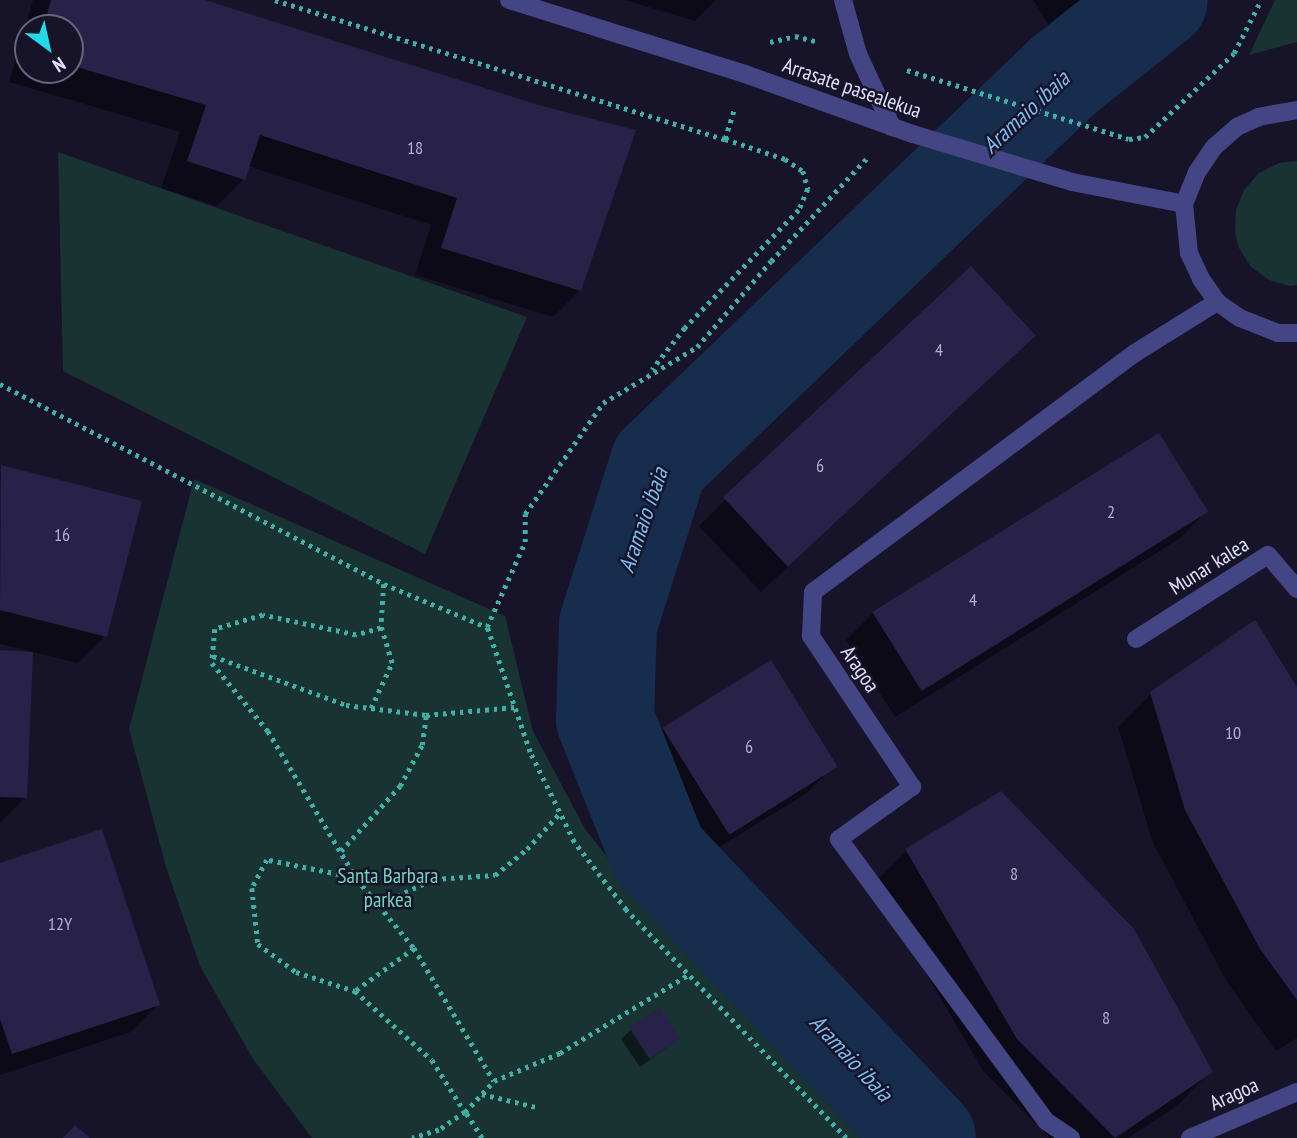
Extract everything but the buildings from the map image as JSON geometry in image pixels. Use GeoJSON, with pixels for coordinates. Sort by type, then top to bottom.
{"type":"FeatureCollection","features":[{"type":"Feature","properties":{"kind":"street","name":"Arrasate pasealekua"},"geometry":{"type":"LineString","coordinates":[[509,0],[732,70],[913,134],[1072,182],[1184,204]]}},
{"type":"Feature","properties":{"kind":"street"},"geometry":{"type":"LineString","coordinates":[[844,0],[858,54],[892,127]]}},
{"type":"Feature","properties":{"kind":"street"},"geometry":{"type":"LineString","coordinates":[[1297,110],[1259,117],[1237,127],[1214,147],[1184,204],[1189,253],[1201,279],[1217,302],[1240,318],[1278,333],[1297,333]]}},
{"type":"Feature","properties":{"kind":"street","name":"Aragoa"},"geometry":{"type":"LineString","coordinates":[[1071,1138],[1046,1121],[839,839],[912,787],[811,636],[813,592],[1135,353],[1217,302]]}},
{"type":"Feature","properties":{"kind":"street","name":"Munar kalea"},"geometry":{"type":"LineString","coordinates":[[1136,639],[1268,555],[1297,589]]}},
{"type":"Feature","properties":{"kind":"street","name":"Aragoa"},"geometry":{"type":"LineString","coordinates":[[1190,1138],[1297,1091]]}},
{"type":"Feature","properties":{"kind":"path"},"geometry":{"type":"LineString","coordinates":[[275,0],[725,139],[785,159],[803,171],[808,189],[799,210],[685,328],[649,373]]}},
{"type":"Feature","properties":{"kind":"path"},"geometry":{"type":"LineString","coordinates":[[938,81],[1129,139],[1145,137],[1234,53],[1261,0]]}},
{"type":"Feature","properties":{"kind":"path"},"geometry":{"type":"LineString","coordinates":[[846,1138],[626,910],[574,842],[530,752],[487,627],[525,542],[525,514],[603,403],[649,373],[697,347],[771,261],[849,181],[892,127]]}},
{"type":"Feature","properties":{"kind":"path"},"geometry":{"type":"LineString","coordinates":[[0,384],[384,584],[487,627]]}},
{"type":"Feature","properties":{"kind":"path"},"geometry":{"type":"LineString","coordinates":[[371,708],[391,663],[381,628],[384,584]]}},
{"type":"Feature","properties":{"kind":"path"},"geometry":{"type":"LineString","coordinates":[[381,628],[356,635],[262,615],[215,629],[212,663],[268,731],[357,879],[414,948],[494,1081]]}},
{"type":"Feature","properties":{"kind":"path"},"geometry":{"type":"LineString","coordinates":[[213,656],[346,705],[426,715],[515,707]]}},
{"type":"Feature","properties":{"kind":"path"},"geometry":{"type":"LineString","coordinates":[[341,851],[400,786],[422,745],[426,715]]}},
{"type":"Feature","properties":{"kind":"path"},"geometry":{"type":"LineString","coordinates":[[382,906],[397,896],[435,879],[495,875],[527,849],[560,813]]}},
{"type":"Feature","properties":{"kind":"path"},"geometry":{"type":"LineString","coordinates":[[357,879],[267,860],[252,888],[258,944],[296,972],[355,991],[432,1060],[482,1138]]}},
{"type":"Feature","properties":{"kind":"path"},"geometry":{"type":"LineString","coordinates":[[355,991],[414,948]]}},
{"type":"Feature","properties":{"kind":"path"},"geometry":{"type":"LineString","coordinates":[[412,1138],[439,1130],[465,1112],[494,1081],[560,1053],[688,975]]}},
{"type":"Feature","properties":{"kind":"path"},"geometry":{"type":"LineString","coordinates":[[482,1094],[536,1107]]}},
{"type":"Feature","properties":{"kind":"green space"},"geometry":{"type":"Polygon","coordinates":[[[1275,0],[1297,0],[1297,42],[1249,55],[1275,0]]]}},
{"type":"Feature","properties":{"kind":"green space"},"geometry":{"type":"Polygon","coordinates":[[[58,152],[527,317],[425,554],[63,371],[58,152]]]}},
{"type":"Feature","properties":{"kind":"green space"},"geometry":{"type":"Polygon","coordinates":[[[1297,161],[1297,285],[1290,286],[1269,280],[1251,267],[1239,248],[1235,232],[1236,210],[1244,190],[1259,173],[1279,163],[1297,161]]]}},
{"type":"Feature","properties":{"kind":"green space","name":"Santa Barbara parkea"},"geometry":{"type":"Polygon","coordinates":[[[194,479],[505,616],[533,731],[585,829],[649,910],[869,1138],[312,1138],[253,1059],[200,966],[166,867],[129,729],[194,479]]]}},
{"type":"Feature","properties":{"kind":"waterway","name":"Aramaio ibaia"},"geometry":{"type":"LineString","coordinates":[[927,1138],[659,855],[605,719],[608,624],[659,463],[1063,76],[1159,0]]}}]}
